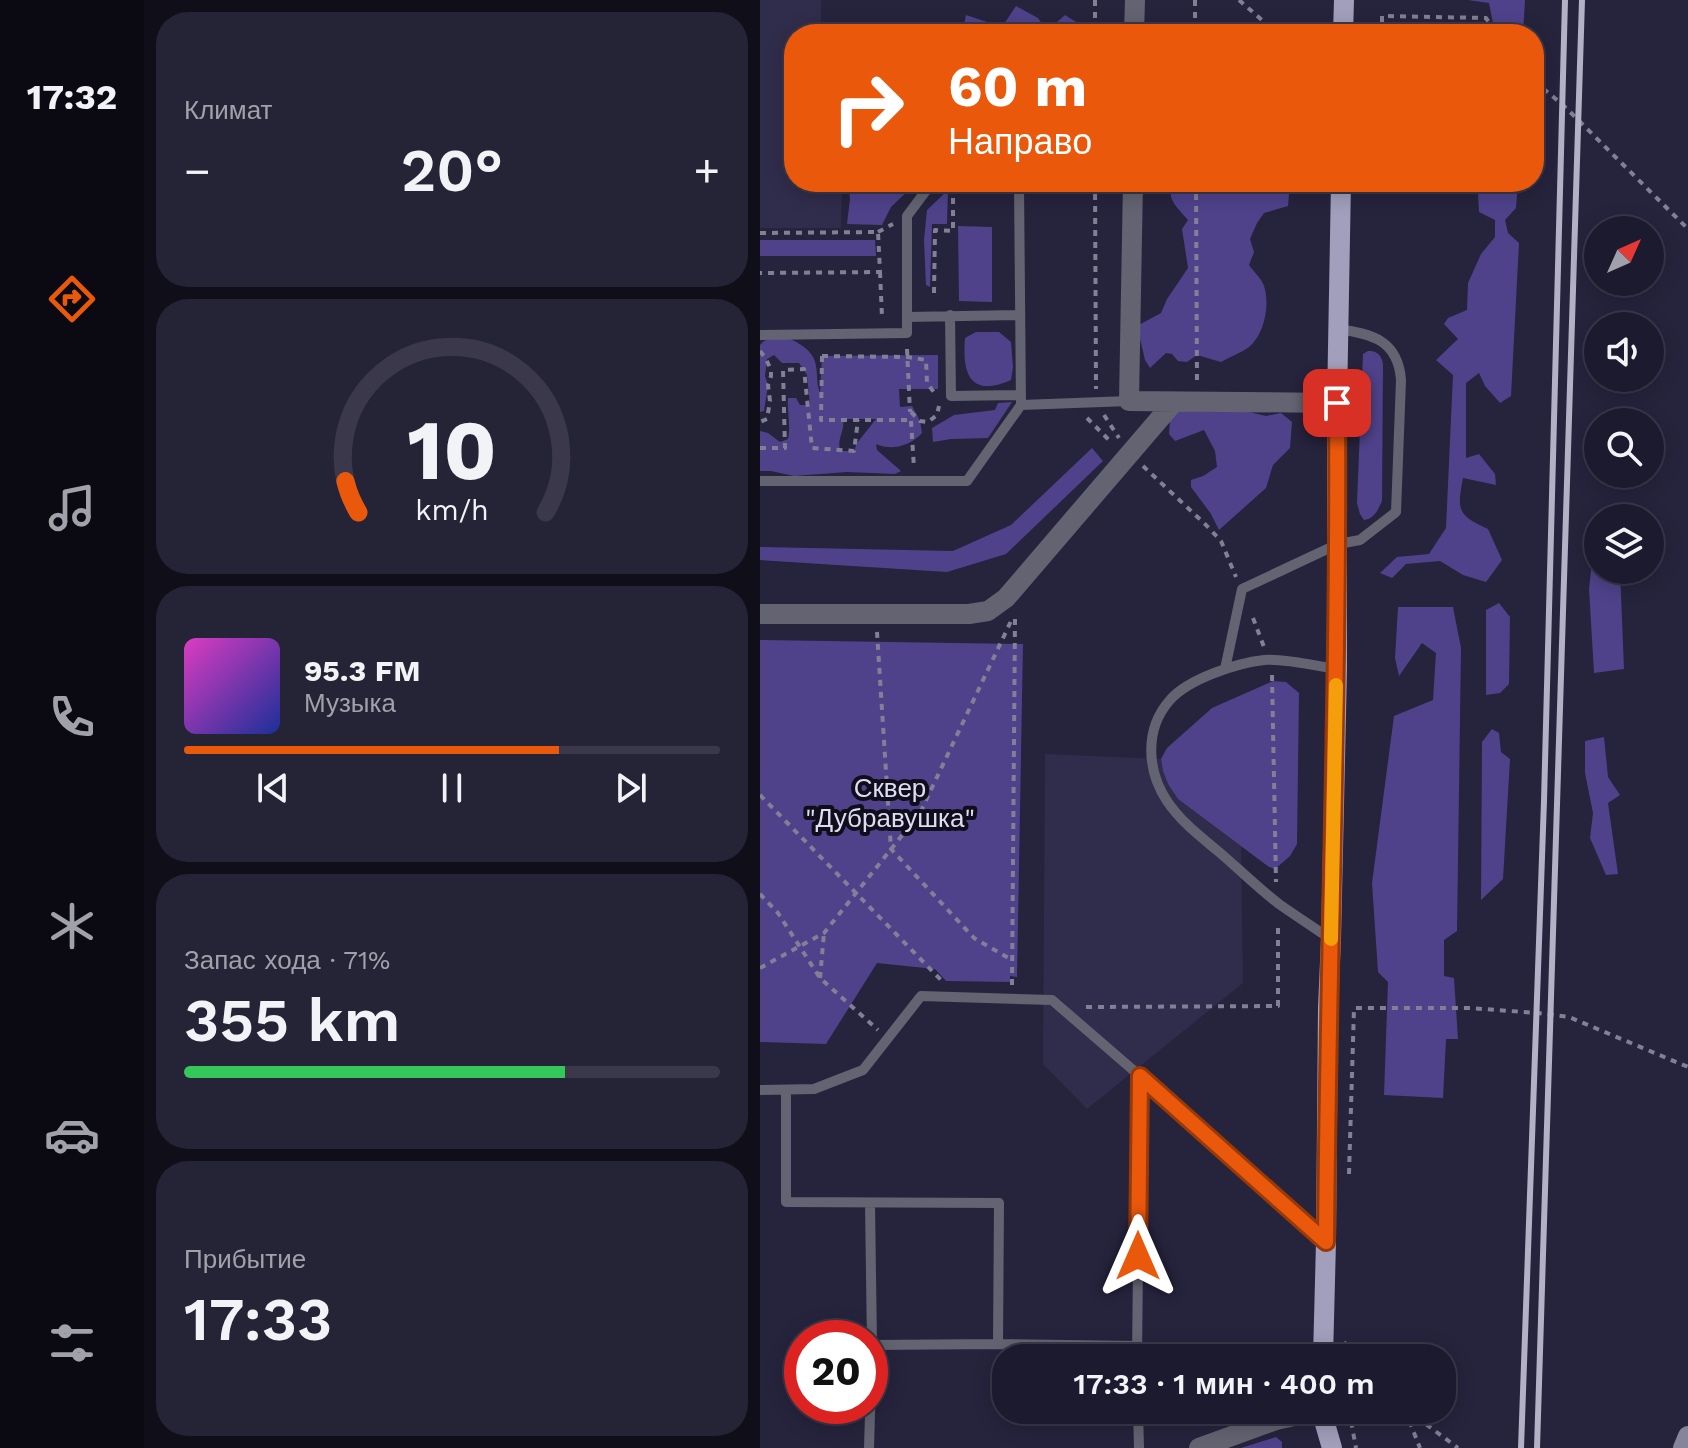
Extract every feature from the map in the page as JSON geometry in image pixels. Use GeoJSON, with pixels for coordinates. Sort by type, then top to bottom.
{"type":"FeatureCollection","features":[{"type":"Feature","properties":{"kind":"main road"},"geometry":{"type":"LineString","coordinates":[[1343,24],[1344,0]]}},
{"type":"Feature","properties":{"kind":"main road"},"geometry":{"type":"LineString","coordinates":[[1323,1344],[1337,669],[1341,192]]}},
{"type":"Feature","properties":{"kind":"main road"},"geometry":{"type":"LineString","coordinates":[[1318,1448],[1320,1424]]}},
{"type":"Feature","properties":{"kind":"main road"},"geometry":{"type":"LineString","coordinates":[[1325,1424],[1332,1448]]}},
{"type":"Feature","properties":{"kind":"main road"},"geometry":{"type":"LineString","coordinates":[[1683,1448],[1688,1436]]}},
{"type":"Feature","properties":{"kind":"street"},"geometry":{"type":"LineString","coordinates":[[1134,24],[1135,0]]}},
{"type":"Feature","properties":{"kind":"street"},"geometry":{"type":"LineString","coordinates":[[1133,192],[1129,401],[1337,403]]}},
{"type":"Feature","properties":{"kind":"street"},"geometry":{"type":"LineString","coordinates":[[760,614],[969,614],[988,611],[1006,598],[1125,452],[1174,402]]}},
{"type":"Feature","properties":{"kind":"street"},"geometry":{"type":"LineString","coordinates":[[1199,1448],[1265,1424]]}},
{"type":"Feature","properties":{"kind":"lane"},"geometry":{"type":"LineString","coordinates":[[760,335],[907,333],[907,216],[925,192]]}},
{"type":"Feature","properties":{"kind":"lane"},"geometry":{"type":"LineString","coordinates":[[760,481],[967,481],[1021,400],[1019,192]]}},
{"type":"Feature","properties":{"kind":"lane"},"geometry":{"type":"LineString","coordinates":[[950,315],[951,396],[1129,401]]}},
{"type":"Feature","properties":{"kind":"lane"},"geometry":{"type":"LineString","coordinates":[[907,317],[1020,315]]}},
{"type":"Feature","properties":{"kind":"lane"},"geometry":{"type":"LineString","coordinates":[[1225,669],[1242,589],[1338,544],[1360,540],[1396,512],[1400,367],[1377,337],[1338,329]]}},
{"type":"Feature","properties":{"kind":"lane"},"geometry":{"type":"LineString","coordinates":[[1331,939],[1278,903],[1185,823],[1156,781],[1151,759],[1152,737],[1159,718],[1170,699],[1192,683],[1225,669],[1268,660],[1337,669]]}},
{"type":"Feature","properties":{"kind":"lane"},"geometry":{"type":"LineString","coordinates":[[760,1090],[814,1089],[863,1070],[921,996],[1052,1000],[1326,1242]]}},
{"type":"Feature","properties":{"kind":"lane"},"geometry":{"type":"LineString","coordinates":[[1137,1344],[1140,1076]]}},
{"type":"Feature","properties":{"kind":"lane"},"geometry":{"type":"LineString","coordinates":[[786,1090],[786,1202],[999,1203],[998,1344]]}},
{"type":"Feature","properties":{"kind":"lane"},"geometry":{"type":"LineString","coordinates":[[870,1203],[872,1320]]}},
{"type":"Feature","properties":{"kind":"lane"},"geometry":{"type":"LineString","coordinates":[[888,1345],[992,1344]]}},
{"type":"Feature","properties":{"kind":"lane"},"geometry":{"type":"LineString","coordinates":[[869,1448],[870,1424]]}},
{"type":"Feature","properties":{"kind":"lane"},"geometry":{"type":"LineString","coordinates":[[1138,1424],[1139,1448]]}},
{"type":"Feature","properties":{"kind":"path"},"geometry":{"type":"LineString","coordinates":[[1095,0],[1095,24]]}},
{"type":"Feature","properties":{"kind":"path"},"geometry":{"type":"LineString","coordinates":[[1195,0],[1195,24]]}},
{"type":"Feature","properties":{"kind":"path"},"geometry":{"type":"LineString","coordinates":[[1239,0],[1267,24]]}},
{"type":"Feature","properties":{"kind":"path"},"geometry":{"type":"LineString","coordinates":[[1382,24],[1382,16],[1486,18],[1490,24]]}},
{"type":"Feature","properties":{"kind":"path"},"geometry":{"type":"LineString","coordinates":[[1544,89],[1688,229]]}},
{"type":"Feature","properties":{"kind":"path"},"geometry":{"type":"LineString","coordinates":[[934,293],[935,230],[953,231],[954,192]]}},
{"type":"Feature","properties":{"kind":"path"},"geometry":{"type":"LineString","coordinates":[[1095,192],[1096,401],[1125,452]]}},
{"type":"Feature","properties":{"kind":"path"},"geometry":{"type":"LineString","coordinates":[[1196,192],[1198,402]]}},
{"type":"Feature","properties":{"kind":"path"},"geometry":{"type":"LineString","coordinates":[[760,233],[878,232],[880,272],[760,273]]}},
{"type":"Feature","properties":{"kind":"path"},"geometry":{"type":"LineString","coordinates":[[907,333],[914,481]]}},
{"type":"Feature","properties":{"kind":"path"},"geometry":{"type":"LineString","coordinates":[[822,334],[821,420],[911,420]]}},
{"type":"Feature","properties":{"kind":"path"},"geometry":{"type":"LineString","coordinates":[[760,351],[771,370],[771,376],[767,419],[760,422]]}},
{"type":"Feature","properties":{"kind":"path"},"geometry":{"type":"LineString","coordinates":[[822,356],[926,360],[927,383],[940,400],[937,415],[928,422],[920,421],[911,412]]}},
{"type":"Feature","properties":{"kind":"path"},"geometry":{"type":"LineString","coordinates":[[760,448],[785,448],[783,370],[804,369],[812,448],[854,451],[858,420]]}},
{"type":"Feature","properties":{"kind":"path"},"geometry":{"type":"LineString","coordinates":[[1079,410],[1221,541],[1242,589],[1273,681],[1278,903],[1278,1006],[1085,1007]]}},
{"type":"Feature","properties":{"kind":"path"},"geometry":{"type":"LineString","coordinates":[[760,968],[824,933],[920,813],[1015,611],[1012,986],[1024,986]]}},
{"type":"Feature","properties":{"kind":"path"},"geometry":{"type":"LineString","coordinates":[[876,614],[891,849],[974,938],[1012,960]]}},
{"type":"Feature","properties":{"kind":"path"},"geometry":{"type":"LineString","coordinates":[[760,795],[947,986]]}},
{"type":"Feature","properties":{"kind":"path"},"geometry":{"type":"LineString","coordinates":[[760,894],[778,913],[820,978],[887,1039]]}},
{"type":"Feature","properties":{"kind":"path"},"geometry":{"type":"LineString","coordinates":[[820,978],[824,933]]}},
{"type":"Feature","properties":{"kind":"path"},"geometry":{"type":"LineString","coordinates":[[1349,1184],[1354,1008],[1470,1008],[1569,1017],[1688,1067]]}},
{"type":"Feature","properties":{"kind":"path"},"geometry":{"type":"LineString","coordinates":[[1352,1424],[1356,1448]]}},
{"type":"Feature","properties":{"kind":"path"},"geometry":{"type":"LineString","coordinates":[[1411,1424],[1420,1448]]}},
{"type":"Feature","properties":{"kind":"path"},"geometry":{"type":"LineString","coordinates":[[1425,1424],[1458,1448]]}},
{"type":"Feature","properties":{"kind":"shaded area"},"geometry":{"type":"Polygon","coordinates":[[[760,0],[821,0],[821,24],[784,24],[784,192],[842,192],[841,228],[760,228],[760,0]]]}},
{"type":"Feature","properties":{"kind":"shaded area"},"geometry":{"type":"Polygon","coordinates":[[[1045,754],[1161,759],[1168,784],[1178,799],[1241,846],[1243,983],[1087,1109],[1043,1064],[1045,754]]]}},
{"type":"Feature","properties":{"kind":"green space"},"geometry":{"type":"Polygon","coordinates":[[[1468,0],[1525,0],[1524,24],[1493,24],[1489,3],[1468,0]]]}},
{"type":"Feature","properties":{"kind":"green space"},"geometry":{"type":"Polygon","coordinates":[[[1016,6],[1038,18],[1042,24],[1004,24],[1016,6]]]}},
{"type":"Feature","properties":{"kind":"green space"},"geometry":{"type":"Polygon","coordinates":[[[966,15],[993,24],[964,24],[966,15]]]}},
{"type":"Feature","properties":{"kind":"green space"},"geometry":{"type":"Polygon","coordinates":[[[1065,15],[1079,24],[1055,24],[1065,15]]]}},
{"type":"Feature","properties":{"kind":"green space"},"geometry":{"type":"Polygon","coordinates":[[[849,192],[907,192],[891,207],[882,225],[847,224],[849,192]]]}},
{"type":"Feature","properties":{"kind":"green space"},"geometry":{"type":"Polygon","coordinates":[[[948,192],[947,224],[932,224],[930,287],[926,285],[924,240],[927,210],[948,192]]]}},
{"type":"Feature","properties":{"kind":"green space"},"geometry":{"type":"Polygon","coordinates":[[[1289,192],[1288,206],[1264,213],[1250,239],[1254,252],[1249,265],[1263,283],[1266,293],[1265,318],[1259,335],[1246,349],[1221,362],[1197,355],[1187,362],[1178,361],[1172,354],[1166,353],[1150,368],[1145,360],[1137,326],[1161,313],[1188,268],[1182,229],[1188,220],[1171,198],[1171,193],[1289,192]]]}},
{"type":"Feature","properties":{"kind":"green space"},"geometry":{"type":"Polygon","coordinates":[[[1517,192],[1516,208],[1505,220],[1508,233],[1519,243],[1511,396],[1500,403],[1485,386],[1479,373],[1466,383],[1466,458],[1479,454],[1495,474],[1496,485],[1463,478],[1460,498],[1465,515],[1488,529],[1502,560],[1486,582],[1463,575],[1440,561],[1406,564],[1392,578],[1380,573],[1397,557],[1429,554],[1446,528],[1453,375],[1436,360],[1458,339],[1444,324],[1448,318],[1467,310],[1468,283],[1481,254],[1495,237],[1495,220],[1479,212],[1478,194],[1517,192]]]}},
{"type":"Feature","properties":{"kind":"green space"},"geometry":{"type":"Polygon","coordinates":[[[958,226],[992,227],[992,302],[959,301],[958,226]]]}},
{"type":"Feature","properties":{"kind":"green space"},"geometry":{"type":"Polygon","coordinates":[[[760,240],[875,240],[876,256],[760,256],[760,240]]]}},
{"type":"Feature","properties":{"kind":"green space"},"geometry":{"type":"Polygon","coordinates":[[[976,332],[999,332],[1011,342],[1011,380],[986,386],[972,379],[965,362],[965,338],[976,332]]]}},
{"type":"Feature","properties":{"kind":"green space"},"geometry":{"type":"Polygon","coordinates":[[[783,335],[808,351],[815,360],[820,393],[822,356],[938,355],[938,389],[899,389],[900,407],[912,406],[922,433],[900,446],[876,444],[877,450],[901,471],[895,474],[847,472],[794,476],[760,471],[760,431],[780,442],[788,439],[788,398],[796,398],[800,405],[810,405],[807,375],[799,363],[782,363],[774,355],[767,359],[765,376],[768,385],[764,411],[760,412],[760,345],[783,335]],[[843,419],[840,451],[854,451],[876,419],[843,419]]]}},
{"type":"Feature","properties":{"kind":"green space"},"geometry":{"type":"Polygon","coordinates":[[[1368,351],[1378,354],[1383,364],[1382,501],[1373,516],[1364,520],[1357,503],[1363,354],[1368,351]]]}},
{"type":"Feature","properties":{"kind":"green space"},"geometry":{"type":"Polygon","coordinates":[[[1012,402],[988,438],[933,442],[932,428],[954,415],[995,410],[998,403],[1012,402]]]}},
{"type":"Feature","properties":{"kind":"green space"},"geometry":{"type":"Polygon","coordinates":[[[1174,408],[1249,412],[1266,416],[1281,413],[1292,422],[1290,448],[1273,465],[1266,488],[1219,530],[1191,487],[1191,480],[1217,467],[1215,451],[1204,430],[1175,441],[1169,434],[1174,408]]]}},
{"type":"Feature","properties":{"kind":"green space"},"geometry":{"type":"Polygon","coordinates":[[[1092,448],[1103,461],[1006,554],[947,572],[760,560],[760,547],[953,551],[1011,525],[1092,448]]]}},
{"type":"Feature","properties":{"kind":"green space"},"geometry":{"type":"Polygon","coordinates":[[[1590,584],[1621,584],[1624,669],[1594,673],[1590,584]]]}},
{"type":"Feature","properties":{"kind":"green space"},"geometry":{"type":"Polygon","coordinates":[[[1499,603],[1510,617],[1509,684],[1500,693],[1486,695],[1486,610],[1499,603]]]}},
{"type":"Feature","properties":{"kind":"green space"},"geometry":{"type":"Polygon","coordinates":[[[1398,607],[1453,607],[1461,648],[1457,931],[1444,940],[1444,976],[1454,978],[1458,1039],[1446,1039],[1443,1098],[1384,1095],[1388,982],[1378,972],[1372,883],[1394,716],[1433,700],[1436,653],[1422,643],[1399,676],[1395,658],[1398,607]]]}},
{"type":"Feature","properties":{"kind":"green space","name":"Сквер \"Дубравушка\""},"geometry":{"type":"Polygon","coordinates":[[[760,640],[1023,644],[1017,977],[1010,976],[1010,982],[946,981],[935,969],[877,963],[826,1044],[760,1042],[760,640]]]}},
{"type":"Feature","properties":{"kind":"green space"},"geometry":{"type":"Polygon","coordinates":[[[1273,681],[1286,682],[1299,693],[1297,844],[1290,856],[1275,869],[1178,799],[1168,784],[1161,759],[1167,748],[1212,708],[1273,681]]]}},
{"type":"Feature","properties":{"kind":"green space"},"geometry":{"type":"Polygon","coordinates":[[[1492,729],[1499,733],[1501,752],[1510,759],[1503,879],[1481,900],[1482,742],[1492,729]]]}},
{"type":"Feature","properties":{"kind":"green space"},"geometry":{"type":"Polygon","coordinates":[[[1604,737],[1608,777],[1620,795],[1608,803],[1618,874],[1606,875],[1590,838],[1593,813],[1585,773],[1585,741],[1604,737]]]}},
{"type":"Feature","properties":{"kind":"green space"},"geometry":{"type":"Polygon","coordinates":[[[1276,1437],[1282,1442],[1282,1448],[1241,1448],[1276,1437]]]}},
{"type":"Feature","properties":{"kind":"railway"},"geometry":{"type":"LineString","coordinates":[[1521,1448],[1544,801],[1565,0]]}},
{"type":"Feature","properties":{"kind":"railway"},"geometry":{"type":"LineString","coordinates":[[1537,1448],[1582,0]]}},
{"type":"Feature","properties":{"kind":"slow traffic"},"geometry":{"type":"LineString","coordinates":[[1331,939],[1336,685]]}},
{"type":"Feature","properties":{"kind":"route"},"geometry":{"type":"LineString","coordinates":[[1138,1256],[1140,1076],[1326,1242],[1328,1008],[1337,669],[1337,403]]}}]}
